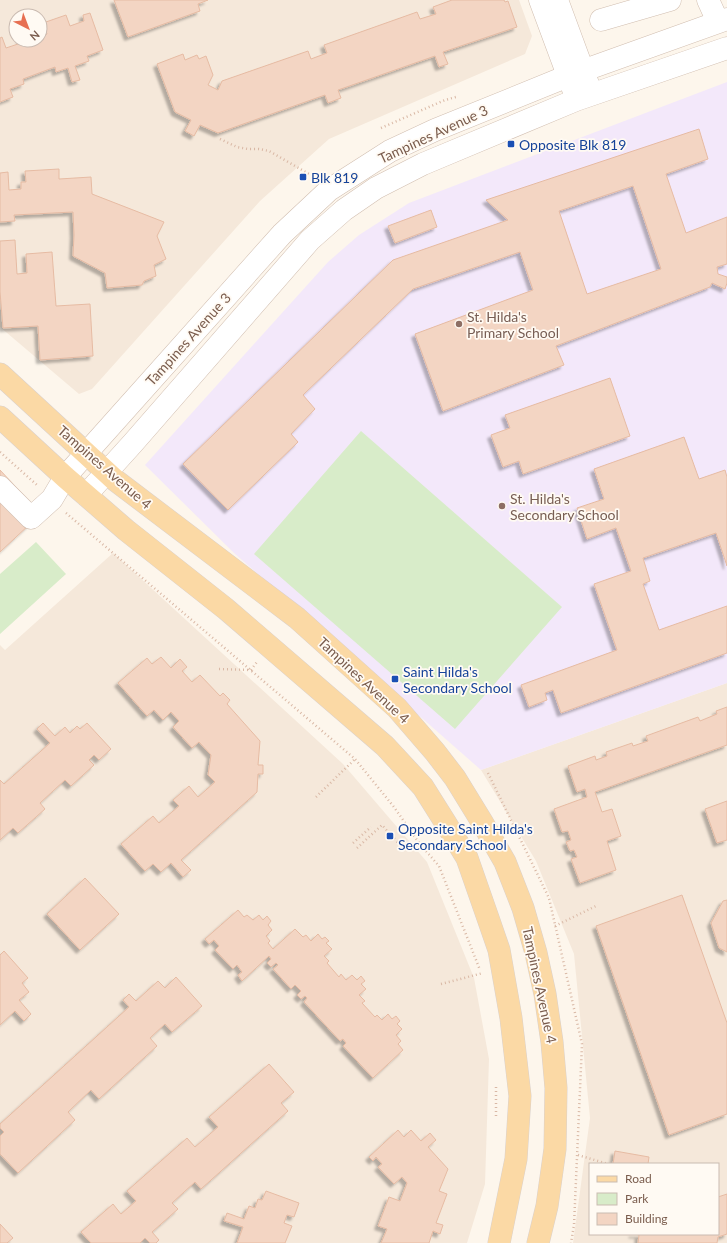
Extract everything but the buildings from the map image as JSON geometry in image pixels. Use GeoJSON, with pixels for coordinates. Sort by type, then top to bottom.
{"type":"FeatureCollection","features":[{"type":"Feature","properties":{"kind":"main road","name":"Tampines Avenue 4"},"geometry":{"type":"LineString","coordinates":[[0,374],[121,484],[297,618],[397,708],[455,778],[505,862],[523,908],[536,953],[552,1042],[556,1088],[555,1149],[546,1206],[538,1243]]}},
{"type":"Feature","properties":{"kind":"main road"},"geometry":{"type":"LineString","coordinates":[[0,416],[126,530],[226,609],[385,746],[422,787],[446,822],[467,858],[499,950],[511,1018],[520,1096],[516,1159],[499,1243]]}},
{"type":"Feature","properties":{"kind":"street"},"geometry":{"type":"LineString","coordinates":[[540,0],[575,73],[584,97]]}},
{"type":"Feature","properties":{"kind":"street"},"geometry":{"type":"LineString","coordinates":[[557,0],[575,73]]}},
{"type":"Feature","properties":{"kind":"street"},"geometry":{"type":"LineString","coordinates":[[601,20],[670,0]]}},
{"type":"Feature","properties":{"kind":"street"},"geometry":{"type":"LineString","coordinates":[[708,0],[723,21]]}},
{"type":"Feature","properties":{"kind":"street","name":"Tampines Avenue 3"},"geometry":{"type":"LineString","coordinates":[[2,493],[31,518],[52,499],[65,476],[282,234],[329,190],[390,151],[435,130],[575,73],[723,21]]}},
{"type":"Feature","properties":{"kind":"street","name":"Tampines Avenue 3"},"geometry":{"type":"LineString","coordinates":[[86,495],[310,240],[344,210],[376,188],[423,164],[584,97],[727,48]]}},
{"type":"Feature","properties":{"kind":"path"},"geometry":{"type":"LineString","coordinates":[[220,139],[237,147],[269,151],[309,174]]}},
{"type":"Feature","properties":{"kind":"path"},"geometry":{"type":"LineString","coordinates":[[75,522],[355,759],[394,807],[419,843],[439,866],[481,974],[441,984]]}},
{"type":"Feature","properties":{"kind":"path"},"geometry":{"type":"LineString","coordinates":[[219,668],[251,670]]}},
{"type":"Feature","properties":{"kind":"path"},"geometry":{"type":"LineString","coordinates":[[316,798],[355,759]]}},
{"type":"Feature","properties":{"kind":"path"},"geometry":{"type":"LineString","coordinates":[[358,848],[382,825],[401,846],[419,843]]}},
{"type":"Feature","properties":{"kind":"path"},"geometry":{"type":"LineString","coordinates":[[353,843],[371,827]]}},
{"type":"Feature","properties":{"kind":"path"},"geometry":{"type":"LineString","coordinates":[[555,926],[598,906]]}},
{"type":"Feature","properties":{"kind":"path"},"geometry":{"type":"LineString","coordinates":[[496,1085],[496,1122]]}},
{"type":"Feature","properties":{"kind":"path"},"geometry":{"type":"LineString","coordinates":[[578,1155],[605,1163]]}},
{"type":"Feature","properties":{"kind":"shaded area"},"geometry":{"type":"Polygon","coordinates":[[[0,0],[519,0],[532,36],[525,54],[329,139],[260,201],[92,389],[79,394],[0,327],[0,0]]]}},
{"type":"Feature","properties":{"kind":"shaded area"},"geometry":{"type":"Polygon","coordinates":[[[727,82],[727,683],[481,770],[234,553],[145,465],[328,262],[359,235],[409,203],[727,82]]]}},
{"type":"Feature","properties":{"kind":"shaded area"},"geometry":{"type":"Polygon","coordinates":[[[113,553],[343,764],[427,862],[474,978],[489,1059],[485,1184],[467,1243],[0,1243],[0,645],[5,650],[113,553]]]}},
{"type":"Feature","properties":{"kind":"shaded area"},"geometry":{"type":"Polygon","coordinates":[[[727,683],[727,1243],[573,1243],[590,1118],[574,954],[536,861],[481,770],[727,683]]]}},
{"type":"Feature","properties":{"kind":"green space"},"geometry":{"type":"Polygon","coordinates":[[[361,431],[562,607],[455,729],[254,554],[361,431]]]}},
{"type":"Feature","properties":{"kind":"green space"},"geometry":{"type":"Polygon","coordinates":[[[36,542],[66,574],[0,634],[0,574],[36,542]]]}},
{"type":"Feature","properties":{"kind":"place","name":"Opposite Blk 819"},"geometry":{"type":"Point","coordinates":[511,144]}},
{"type":"Feature","properties":{"kind":"place","name":"Blk 819"},"geometry":{"type":"Point","coordinates":[303,177]}},
{"type":"Feature","properties":{"kind":"place","name":"St. Hilda's Primary School"},"geometry":{"type":"Point","coordinates":[459,324]}},
{"type":"Feature","properties":{"kind":"place","name":"St. Hilda's Secondary School"},"geometry":{"type":"Point","coordinates":[502,506]}},
{"type":"Feature","properties":{"kind":"place","name":"Saint Hilda's Secondary School"},"geometry":{"type":"Point","coordinates":[395,679]}},
{"type":"Feature","properties":{"kind":"place","name":"Opposite Saint Hilda's Secondary School"},"geometry":{"type":"Point","coordinates":[390,836]}}]}
